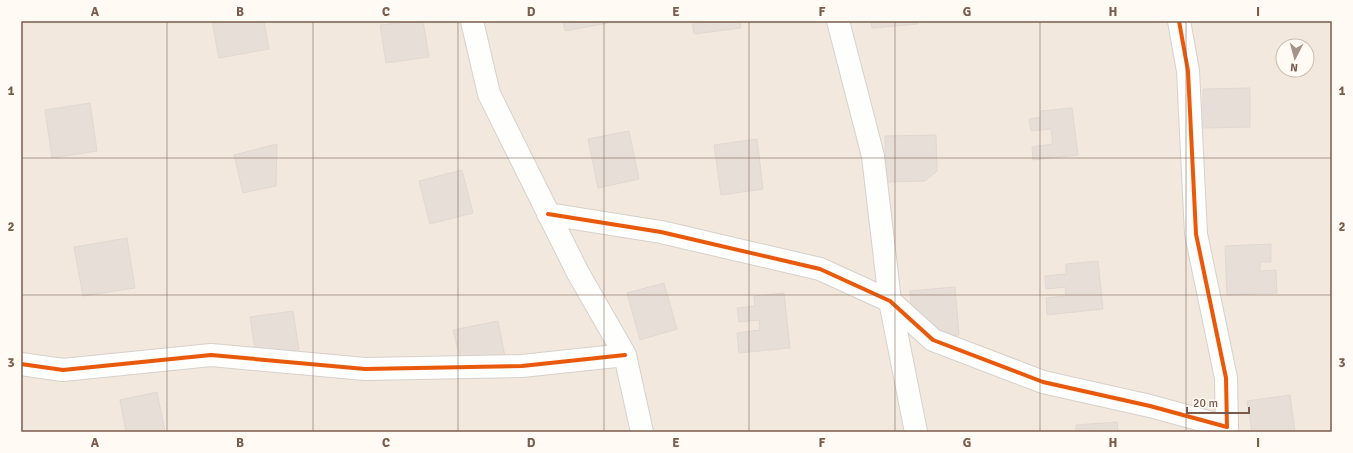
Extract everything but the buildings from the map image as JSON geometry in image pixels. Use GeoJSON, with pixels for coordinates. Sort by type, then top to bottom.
{"type":"FeatureCollection","features":[{"type":"Feature","properties":{"kind":"street"},"geometry":{"type":"LineString","coordinates":[[472,21],[489,94],[578,273],[625,355],[642,432]]}},
{"type":"Feature","properties":{"kind":"street"},"geometry":{"type":"LineString","coordinates":[[838,21],[873,156],[890,301],[916,432]]}},
{"type":"Feature","properties":{"kind":"street"},"geometry":{"type":"LineString","coordinates":[[548,214],[661,232],[820,269],[890,301],[933,340],[1043,382],[1150,406],[1227,427],[1226,378],[1196,234],[1188,71],[1179,21]]}},
{"type":"Feature","properties":{"kind":"street"},"geometry":{"type":"LineString","coordinates":[[21,364],[63,370],[211,355],[365,369],[522,366],[625,355]]}},
{"type":"Feature","properties":{"kind":"shaded area"},"geometry":{"type":"Polygon","coordinates":[[[21,21],[1332,21],[1332,432],[21,432],[21,21]]]}},
{"type":"Feature","properties":{"kind":"cycle path"},"geometry":{"type":"LineString","coordinates":[[548,214],[661,232],[820,269],[890,301],[933,340],[1043,382],[1150,406],[1227,427],[1226,378],[1196,234],[1188,71],[1179,21]]}},
{"type":"Feature","properties":{"kind":"cycle path"},"geometry":{"type":"LineString","coordinates":[[21,364],[63,370],[211,355],[365,369],[522,366],[625,355]]}}]}
